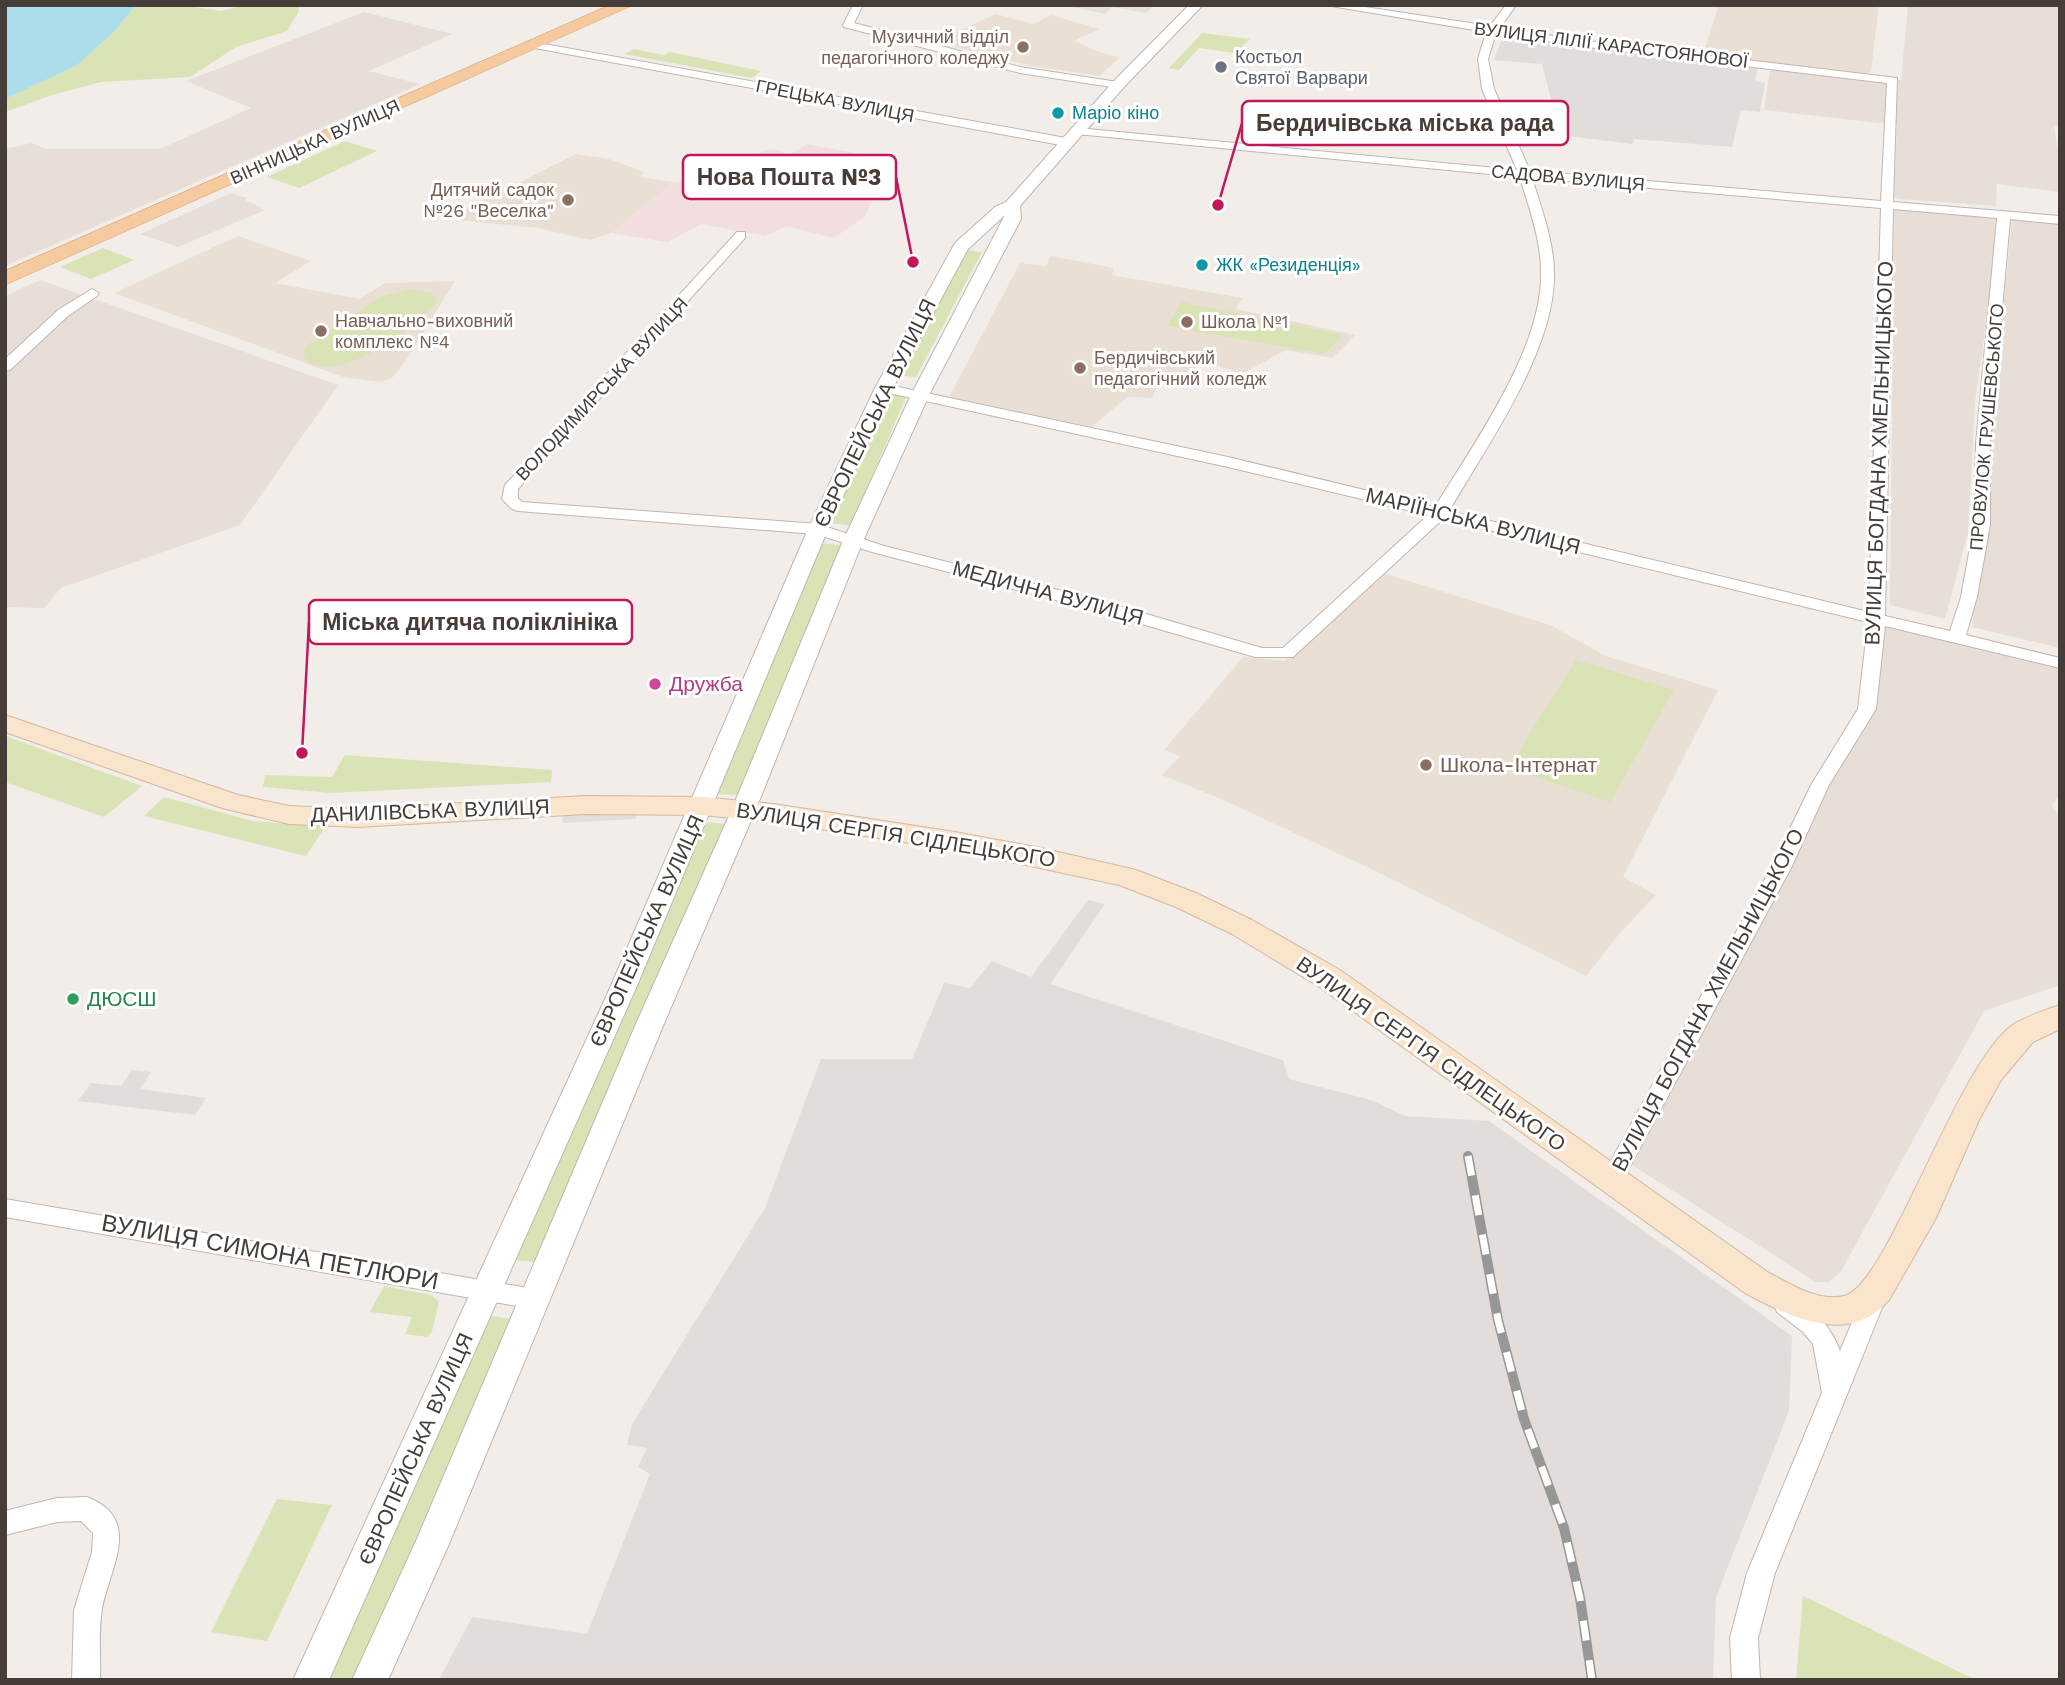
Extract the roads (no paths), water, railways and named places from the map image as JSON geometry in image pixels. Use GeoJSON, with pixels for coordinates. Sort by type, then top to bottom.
{"type":"FeatureCollection","features":[{"type":"Feature","properties":{"kind":"main road","name":"ВІННИЦЬКА ВУЛИЦЯ"},"geometry":{"type":"LineString","coordinates":[[5,278],[625,5]]}},
{"type":"Feature","properties":{"kind":"main road","name":"ДАНИЛІВСЬКА ВУЛИЦЯ"},"geometry":{"type":"LineString","coordinates":[[5,723],[232,802],[289,816],[358,818],[586,806],[702,806]]}},
{"type":"Feature","properties":{"kind":"main road","name":"ВУЛИЦЯ СЕРГІЯ СІДЛЕЦЬКОГО"},"geometry":{"type":"LineString","coordinates":[[702,806],[744,809],[1041,857],[1126,877],[1186,900],[1242,927],[1329,978],[1757,1283],[1797,1304],[1829,1311],[1857,1308],[1877,1290]]}},
{"type":"Feature","properties":{"kind":"main road"},"geometry":{"type":"LineString","coordinates":[[1877,1290],[1919,1218],[1963,1120],[1989,1072],[2022,1034],[2060,1016]]}},
{"type":"Feature","properties":{"kind":"street"},"geometry":{"type":"LineString","coordinates":[[858,5],[848,25],[1020,70],[1118,85]]}},
{"type":"Feature","properties":{"kind":"street","name":"ЄВРОПЕЙСЬКА ВУЛИЦЯ"},"geometry":{"type":"LineString","coordinates":[[311,1680],[488,1290],[702,806],[818,529],[884,388],[961,246],[1001,210],[1012,205],[1118,85],[1197,5]]}},
{"type":"Feature","properties":{"kind":"street","name":"ВУЛИЦЯ ЛІЛІЇ КАРАСТОЯНОВОЇ"},"geometry":{"type":"LineString","coordinates":[[1330,5],[1404,11],[1492,31],[1893,80]]}},
{"type":"Feature","properties":{"kind":"street"},"geometry":{"type":"LineString","coordinates":[[1278,655],[1287,653],[1440,513],[1509,396],[1544,317],[1548,276],[1544,238],[1525,174],[1488,89],[1483,59],[1492,31],[1511,5]]}},
{"type":"Feature","properties":{"kind":"street","name":"ГРЕЦЬКА ВУЛИЦЯ"},"geometry":{"type":"LineString","coordinates":[[533,45],[1071,136]]}},
{"type":"Feature","properties":{"kind":"street","name":"ВУЛИЦЯ БОГДАНА ХМЕЛЬНИЦЬКОГО"},"geometry":{"type":"LineString","coordinates":[[1611,1181],[1781,868],[1820,785],[1867,709],[1877,617],[1886,204],[1893,80]]}},
{"type":"Feature","properties":{"kind":"street","name":"САДОВА ВУЛИЦЯ"},"geometry":{"type":"LineString","coordinates":[[1071,136],[2060,220]]}},
{"type":"Feature","properties":{"kind":"street","name":"ЄВРОПЕЙСЬКА ВУЛИЦЯ"},"geometry":{"type":"LineString","coordinates":[[370,1680],[432,1544],[744,809],[853,541],[920,395],[1013,219],[1012,205]]}},
{"type":"Feature","properties":{"kind":"street","name":"ПРОВУЛОК ГРУШЕВСЬКОГО"},"geometry":{"type":"LineString","coordinates":[[1957,637],[1969,597],[1982,525],[1983,444],[2004,214]]}},
{"type":"Feature","properties":{"kind":"street","name":"ВОЛОДИМИРСЬКА ВУЛИЦЯ"},"geometry":{"type":"LineString","coordinates":[[741,235],[510,488],[509,499],[518,506],[818,529]]}},
{"type":"Feature","properties":{"kind":"street"},"geometry":{"type":"LineString","coordinates":[[5,368],[20,350],[63,313],[92,293]]}},
{"type":"Feature","properties":{"kind":"street"},"geometry":{"type":"LineString","coordinates":[[5,356],[20,350]]}},
{"type":"Feature","properties":{"kind":"street","name":"МАРІЇНСЬКА ВУЛИЦЯ"},"geometry":{"type":"LineString","coordinates":[[884,388],[1228,462],[2060,663]]}},
{"type":"Feature","properties":{"kind":"street","name":"МЕДИЧНА ВУЛИЦЯ"},"geometry":{"type":"LineString","coordinates":[[818,529],[853,541],[1096,604],[1262,653],[1278,655]]}},
{"type":"Feature","properties":{"kind":"street","name":"ВУЛИЦЯ СИМОНА ПЕТЛЮРИ"},"geometry":{"type":"LineString","coordinates":[[5,1208],[534,1299]]}},
{"type":"Feature","properties":{"kind":"street"},"geometry":{"type":"LineString","coordinates":[[1757,1283],[1823,1336],[1828,1346],[1834,1394]]}},
{"type":"Feature","properties":{"kind":"street"},"geometry":{"type":"LineString","coordinates":[[1746,1680],[1744,1638],[1761,1573],[1877,1290]]}},
{"type":"Feature","properties":{"kind":"street"},"geometry":{"type":"LineString","coordinates":[[5,1523],[57,1510],[87,1509],[107,1529],[105,1552],[88,1610],[86,1680]]}},
{"type":"Feature","properties":{"kind":"water"},"geometry":{"type":"Polygon","coordinates":[[[5,5],[136,5],[112,34],[76,66],[5,99],[5,5]]]}},
{"type":"Feature","properties":{"kind":"railway"},"geometry":{"type":"LineString","coordinates":[[1468,1156],[1498,1320],[1524,1419],[1564,1528],[1580,1598],[1592,1680]]}},
{"type":"Feature","properties":{"kind":"place","name":"Музичний відділ педагогічного коледжу"},"geometry":{"type":"Point","coordinates":[1023,47]}},
{"type":"Feature","properties":{"kind":"place","name":"Костьол Святої Варвари"},"geometry":{"type":"Point","coordinates":[1221,67]}},
{"type":"Feature","properties":{"kind":"place","name":"Маріо кіно"},"geometry":{"type":"Point","coordinates":[1058,113]}},
{"type":"Feature","properties":{"kind":"place","name":"Дитячий садок №26 \"Веселка\""},"geometry":{"type":"Point","coordinates":[568,200]}},
{"type":"Feature","properties":{"kind":"place","name":"Бердичівська міська рада"},"geometry":{"type":"Point","coordinates":[1218,205]}},
{"type":"Feature","properties":{"kind":"place","name":"Нова Пошта №3"},"geometry":{"type":"Point","coordinates":[913,262]}},
{"type":"Feature","properties":{"kind":"place","name":"ЖК «Резиденція»"},"geometry":{"type":"Point","coordinates":[1202,265]}},
{"type":"Feature","properties":{"kind":"place","name":"Школа №1"},"geometry":{"type":"Point","coordinates":[1187,322]}},
{"type":"Feature","properties":{"kind":"place","name":"Навчально-виховний комплекс №4"},"geometry":{"type":"Point","coordinates":[321,331]}},
{"type":"Feature","properties":{"kind":"place","name":"Бердичівський педагогічний коледж"},"geometry":{"type":"Point","coordinates":[1080,368]}},
{"type":"Feature","properties":{"kind":"place","name":"Дружба"},"geometry":{"type":"Point","coordinates":[655,684]}},
{"type":"Feature","properties":{"kind":"place","name":"Міська дитяча поліклініка"},"geometry":{"type":"Point","coordinates":[302,753]}},
{"type":"Feature","properties":{"kind":"place","name":"Школа-Інтернат"},"geometry":{"type":"Point","coordinates":[1426,765]}},
{"type":"Feature","properties":{"kind":"place","name":"ДЮСШ"},"geometry":{"type":"Point","coordinates":[73,999]}}]}
